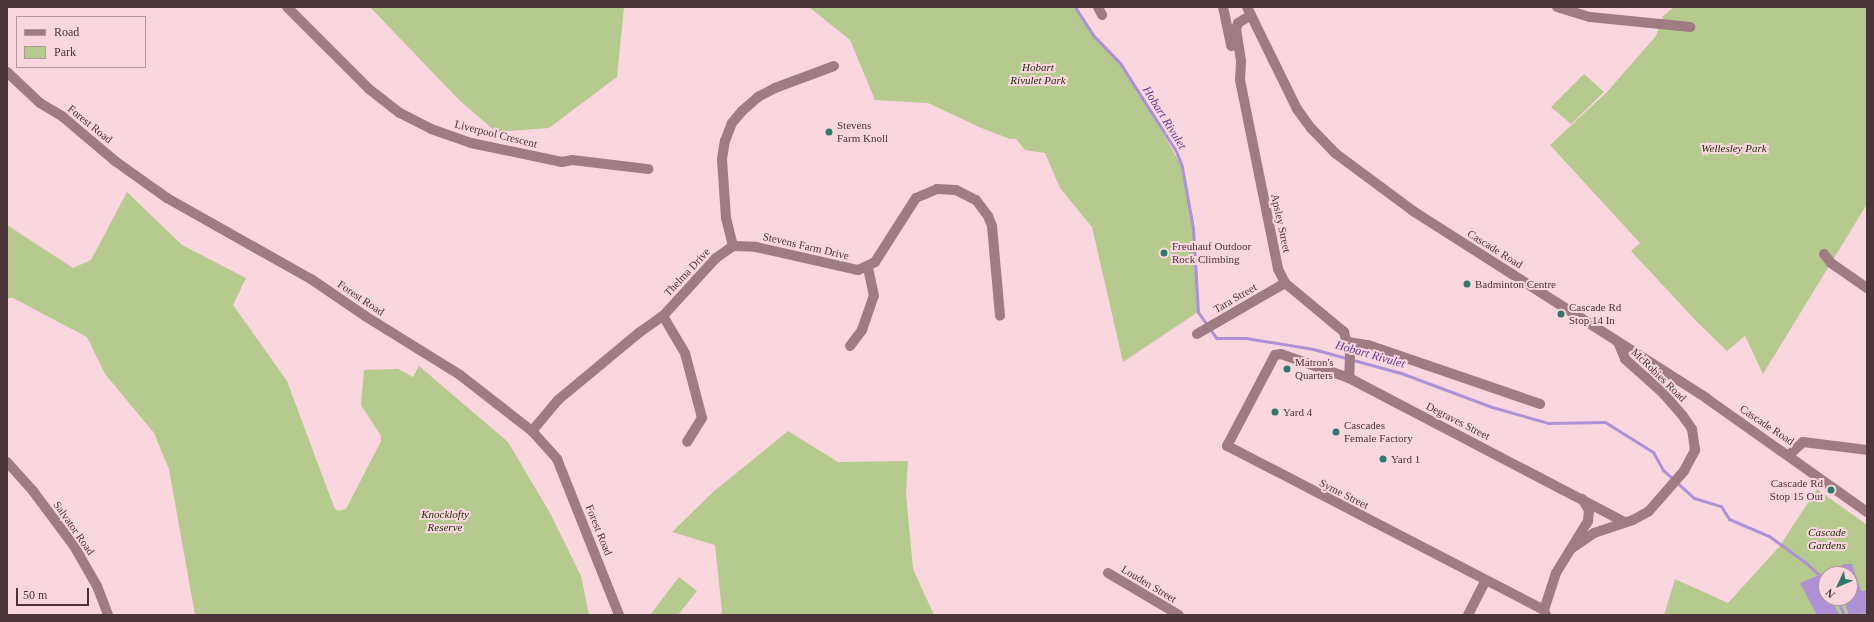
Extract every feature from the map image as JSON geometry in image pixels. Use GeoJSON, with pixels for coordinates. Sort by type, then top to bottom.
{"type":"FeatureCollection","features":[{"type":"Feature","properties":{"kind":"street","name":"Liverpool Crescent"},"geometry":{"type":"LineString","coordinates":[[287,7],[370,89],[400,113],[431,129],[471,143],[562,162],[579,160],[648,169]]}},
{"type":"Feature","properties":{"kind":"street","name":"Apsley Street"},"geometry":{"type":"LineString","coordinates":[[1223,7],[1240,80],[1278,269],[1285,283],[1338,325],[1348,342],[1350,355],[1349,378]]}},
{"type":"Feature","properties":{"kind":"street"},"geometry":{"type":"LineString","coordinates":[[1557,7],[1590,17],[1691,27]]}},
{"type":"Feature","properties":{"kind":"street","name":"Apsley Street"},"geometry":{"type":"LineString","coordinates":[[1240,80],[1241,62],[1235,32],[1238,23],[1249,11]]}},
{"type":"Feature","properties":{"kind":"street","name":"Cascade Road"},"geometry":{"type":"LineString","coordinates":[[1249,11],[1295,105],[1311,128],[1326,145],[1413,211],[1618,342],[1789,455],[1867,512]]}},
{"type":"Feature","properties":{"kind":"street"},"geometry":{"type":"LineString","coordinates":[[732,246],[726,218],[722,167],[725,141],[732,123],[758,97],[834,66]]}},
{"type":"Feature","properties":{"kind":"street","name":"Forest Road"},"geometry":{"type":"LineString","coordinates":[[7,72],[40,103],[63,117],[115,160],[167,198],[311,279],[365,316],[460,375],[532,431],[557,459],[619,615]]}},
{"type":"Feature","properties":{"kind":"street"},"geometry":{"type":"LineString","coordinates":[[850,346],[862,330],[874,296],[868,267],[884,252],[916,198],[937,189],[956,190],[976,200],[988,216],[992,226],[1000,316]]}},
{"type":"Feature","properties":{"kind":"street","name":"Stevens Farm Drive"},"geometry":{"type":"LineString","coordinates":[[732,246],[756,247],[849,269],[868,267]]}},
{"type":"Feature","properties":{"kind":"street","name":"Thelma Drive"},"geometry":{"type":"LineString","coordinates":[[532,431],[558,400],[640,332],[663,316],[716,258],[732,246]]}},
{"type":"Feature","properties":{"kind":"street"},"geometry":{"type":"LineString","coordinates":[[1824,254],[1831,263],[1867,288]]}},
{"type":"Feature","properties":{"kind":"street","name":"Tara Street"},"geometry":{"type":"LineString","coordinates":[[1200,332],[1285,283]]}},
{"type":"Feature","properties":{"kind":"street"},"geometry":{"type":"LineString","coordinates":[[663,316],[685,353],[702,418],[687,442]]}},
{"type":"Feature","properties":{"kind":"street"},"geometry":{"type":"LineString","coordinates":[[1348,342],[1368,345],[1540,404]]}},
{"type":"Feature","properties":{"kind":"street","name":"McRobies Road"},"geometry":{"type":"LineString","coordinates":[[1572,548],[1588,536],[1649,511],[1684,471],[1695,450],[1692,429],[1674,405],[1625,359],[1618,342]]}},
{"type":"Feature","properties":{"kind":"street","name":"Degraves Street"},"geometry":{"type":"LineString","coordinates":[[1277,354],[1349,378],[1625,522]]}},
{"type":"Feature","properties":{"kind":"street","name":"Syme Street"},"geometry":{"type":"LineString","coordinates":[[1277,354],[1227,446],[1545,612]]}},
{"type":"Feature","properties":{"kind":"street"},"geometry":{"type":"LineString","coordinates":[[1789,455],[1804,442],[1867,450]]}},
{"type":"Feature","properties":{"kind":"street","name":"Salvator Road"},"geometry":{"type":"LineString","coordinates":[[7,462],[33,491],[74,546],[97,586],[108,615]]}},
{"type":"Feature","properties":{"kind":"street","name":"McRobies Road"},"geometry":{"type":"LineString","coordinates":[[1545,612],[1556,573],[1588,521],[1589,510],[1582,499]]}},
{"type":"Feature","properties":{"kind":"street","name":"Louden Street"},"geometry":{"type":"LineString","coordinates":[[1108,573],[1179,615]]}},
{"type":"Feature","properties":{"kind":"street"},"geometry":{"type":"LineString","coordinates":[[1468,615],[1485,581]]}},
{"type":"Feature","properties":{"kind":"green space"},"geometry":{"type":"Polygon","coordinates":[[[370,7],[624,7],[617,77],[549,128],[496,132],[459,100],[370,7]]]}},
{"type":"Feature","properties":{"kind":"green space","name":"Hobart Rivulet Park"},"geometry":{"type":"Polygon","coordinates":[[[809,7],[1075,7],[1094,36],[1120,63],[1145,101],[1182,167],[1193,228],[1198,312],[1123,362],[1092,227],[1060,188],[1045,153],[1025,150],[1016,139],[1010,139],[979,127],[928,103],[875,100],[850,40],[809,7]]]}},
{"type":"Feature","properties":{"kind":"green space","name":"Wellesley Park"},"geometry":{"type":"Polygon","coordinates":[[[1674,7],[1867,7],[1867,204],[1763,374],[1745,336],[1727,351],[1698,323],[1631,251],[1640,243],[1550,145],[1607,92],[1656,36],[1663,16],[1674,7]]]}},
{"type":"Feature","properties":{"kind":"green space"},"geometry":{"type":"Polygon","coordinates":[[[1584,74],[1604,92],[1571,124],[1551,107],[1584,74]]]}},
{"type":"Feature","properties":{"kind":"green space","name":"Knocklofty Reserve"},"geometry":{"type":"Polygon","coordinates":[[[127,192],[182,245],[246,278],[233,305],[287,381],[334,507],[338,511],[346,509],[381,441],[381,436],[361,405],[364,370],[398,369],[413,377],[419,366],[508,442],[550,513],[581,576],[589,615],[195,615],[169,469],[154,433],[105,374],[87,337],[13,298],[7,298],[7,225],[73,268],[91,260],[127,192]]]}},
{"type":"Feature","properties":{"kind":"green space"},"geometry":{"type":"Polygon","coordinates":[[[788,431],[838,462],[908,461],[906,494],[913,569],[934,615],[719,615],[722,612],[715,545],[672,532],[713,492],[788,431]]]}},
{"type":"Feature","properties":{"kind":"green space","name":"Cascade Gardens"},"geometry":{"type":"Polygon","coordinates":[[[1817,489],[1867,525],[1867,615],[1664,615],[1675,579],[1728,603],[1779,547],[1817,489]]]}},
{"type":"Feature","properties":{"kind":"green space"},"geometry":{"type":"Polygon","coordinates":[[[679,577],[697,591],[678,615],[650,615],[679,577]]]}},
{"type":"Feature","properties":{"kind":"shaded area"},"geometry":{"type":"Polygon","coordinates":[[[1852,564],[1853,566],[1840,566],[1852,564]]]}},
{"type":"Feature","properties":{"kind":"shaded area"},"geometry":{"type":"Polygon","coordinates":[[[1818,575],[1818,606],[1835,606],[1839,615],[1817,615],[1800,583],[1818,575]]]}},
{"type":"Feature","properties":{"kind":"shaded area"},"geometry":{"type":"Polygon","coordinates":[[[1858,582],[1861,591],[1867,591],[1867,613],[1849,615],[1846,606],[1858,606],[1858,582]]]}},
{"type":"Feature","properties":{"kind":"waterway","name":"Hobart Rivulet"},"geometry":{"type":"LineString","coordinates":[[1075,7],[1094,36],[1120,63],[1176,151],[1182,167],[1193,228],[1198,312],[1216,338],[1246,338],[1313,349],[1401,373],[1492,407],[1548,423],[1605,422],[1653,452],[1663,470],[1694,498],[1721,506],[1729,519],[1769,536],[1806,563],[1818,574]]}},
{"type":"Feature","properties":{"kind":"waterway","name":"Hobart Rivulet"},"geometry":{"type":"LineString","coordinates":[[1840,606],[1844,615]]}},
{"type":"Feature","properties":{"kind":"place","name":"Stevens Farm Knoll"},"geometry":{"type":"Point","coordinates":[829,132]}},
{"type":"Feature","properties":{"kind":"place","name":"Freuhauf Outdoor Rock Climbing"},"geometry":{"type":"Point","coordinates":[1164,253]}},
{"type":"Feature","properties":{"kind":"place","name":"Badminton Centre"},"geometry":{"type":"Point","coordinates":[1467,284]}},
{"type":"Feature","properties":{"kind":"place","name":"Cascade Rd Stop 14 In"},"geometry":{"type":"Point","coordinates":[1561,314]}},
{"type":"Feature","properties":{"kind":"place","name":"Matron's Quarters"},"geometry":{"type":"Point","coordinates":[1287,369]}},
{"type":"Feature","properties":{"kind":"place","name":"Yard 4"},"geometry":{"type":"Point","coordinates":[1275,412]}},
{"type":"Feature","properties":{"kind":"place","name":"Cascades Female Factory"},"geometry":{"type":"Point","coordinates":[1336,432]}},
{"type":"Feature","properties":{"kind":"place","name":"Yard 1"},"geometry":{"type":"Point","coordinates":[1383,459]}},
{"type":"Feature","properties":{"kind":"place","name":"Cascade Rd Stop 15 Out"},"geometry":{"type":"Point","coordinates":[1831,490]}}]}
